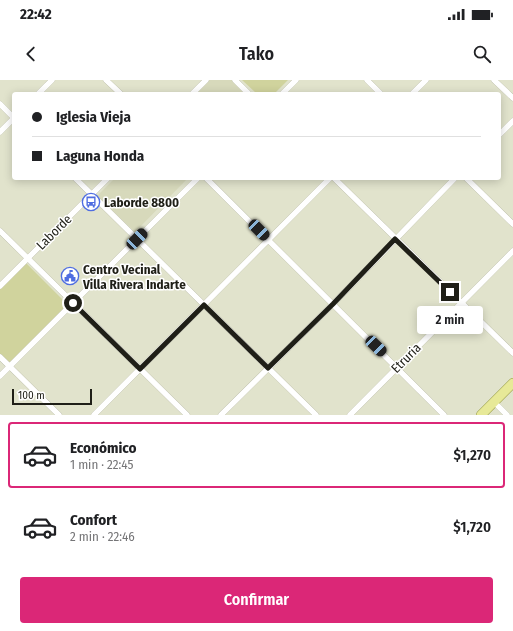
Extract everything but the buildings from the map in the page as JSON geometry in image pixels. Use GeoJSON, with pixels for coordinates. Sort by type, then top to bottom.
{"type":"FeatureCollection","features":[{"type":"Feature","properties":{"kind":"main road"},"geometry":{"type":"LineString","coordinates":[[481,415],[513,383]]}},
{"type":"Feature","properties":{"kind":"street"},"geometry":{"type":"LineString","coordinates":[[40,92],[52,80]]}},
{"type":"Feature","properties":{"kind":"street"},"geometry":{"type":"LineString","coordinates":[[106,80],[119,92]]}},
{"type":"Feature","properties":{"kind":"street"},"geometry":{"type":"LineString","coordinates":[[194,92],[206,80]]}},
{"type":"Feature","properties":{"kind":"street"},"geometry":{"type":"LineString","coordinates":[[235,80],[247,92]]}},
{"type":"Feature","properties":{"kind":"street"},"geometry":{"type":"LineString","coordinates":[[284,92],[296,80]]}},
{"type":"Feature","properties":{"kind":"street"},"geometry":{"type":"LineString","coordinates":[[367,80],[379,92]]}},
{"type":"Feature","properties":{"kind":"street"},"geometry":{"type":"LineString","coordinates":[[414,92],[426,80]]}},
{"type":"Feature","properties":{"kind":"street"},"geometry":{"type":"LineString","coordinates":[[494,80],[513,98]]}},
{"type":"Feature","properties":{"kind":"street"},"geometry":{"type":"LineString","coordinates":[[0,104],[12,116]]}},
{"type":"Feature","properties":{"kind":"street"},"geometry":{"type":"LineString","coordinates":[[0,132],[12,120]]}},
{"type":"Feature","properties":{"kind":"street"},"geometry":{"type":"LineString","coordinates":[[501,133],[513,121]]}},
{"type":"Feature","properties":{"kind":"street"},"geometry":{"type":"LineString","coordinates":[[77,180],[316,415]]}},
{"type":"Feature","properties":{"kind":"street","name":"Laborde"},"geometry":{"type":"LineString","coordinates":[[0,286],[106,180]]}},
{"type":"Feature","properties":{"kind":"street"},"geometry":{"type":"LineString","coordinates":[[0,376],[196,180]]}},
{"type":"Feature","properties":{"kind":"street"},"geometry":{"type":"LineString","coordinates":[[208,180],[444,415]]}},
{"type":"Feature","properties":{"kind":"street"},"geometry":{"type":"LineString","coordinates":[[94,415],[328,180]]}},
{"type":"Feature","properties":{"kind":"street"},"geometry":{"type":"LineString","coordinates":[[336,180],[513,353]]}},
{"type":"Feature","properties":{"kind":"street"},"geometry":{"type":"LineString","coordinates":[[221,415],[333,304],[453,180]]}},
{"type":"Feature","properties":{"kind":"street"},"geometry":{"type":"LineString","coordinates":[[468,180],[513,224]]}},
{"type":"Feature","properties":{"kind":"street"},"geometry":{"type":"LineString","coordinates":[[0,231],[187,415]]}},
{"type":"Feature","properties":{"kind":"street","name":"Etruria"},"geometry":{"type":"LineString","coordinates":[[350,415],[513,250]]}},
{"type":"Feature","properties":{"kind":"street"},"geometry":{"type":"LineString","coordinates":[[0,357],[59,415]]}},
{"type":"Feature","properties":{"kind":"street"},"geometry":{"type":"LineString","coordinates":[[494,402],[507,415]]}},
{"type":"Feature","properties":{"kind":"shaded area"},"geometry":{"type":"Polygon","coordinates":[[[206,80],[234,80],[245,92],[195,92],[206,80]]]}},
{"type":"Feature","properties":{"kind":"shaded area"},"geometry":{"type":"Polygon","coordinates":[[[113,180],[186,180],[135,232],[97,196],[113,180]]]}},
{"type":"Feature","properties":{"kind":"green space"},"geometry":{"type":"Polygon","coordinates":[[[242,80],[288,80],[276,92],[255,92],[242,80]]]}},
{"type":"Feature","properties":{"kind":"green space"},"geometry":{"type":"Polygon","coordinates":[[[26,263],[68,305],[9,364],[0,355],[0,289],[26,263]]]}},
{"type":"Feature","properties":{"kind":"place","name":"Laborde 8800"},"geometry":{"type":"Point","coordinates":[91,202]}},
{"type":"Feature","properties":{"kind":"place","name":"Centro Vecinal Villa Rivera Indarte"},"geometry":{"type":"Point","coordinates":[70,276]}},
{"type":"Feature","properties":{"kind":"route"},"geometry":{"type":"LineString","coordinates":[[73,303],[140,369],[204,305],[268,368],[333,304],[395,239],[450,292]]}}]}
